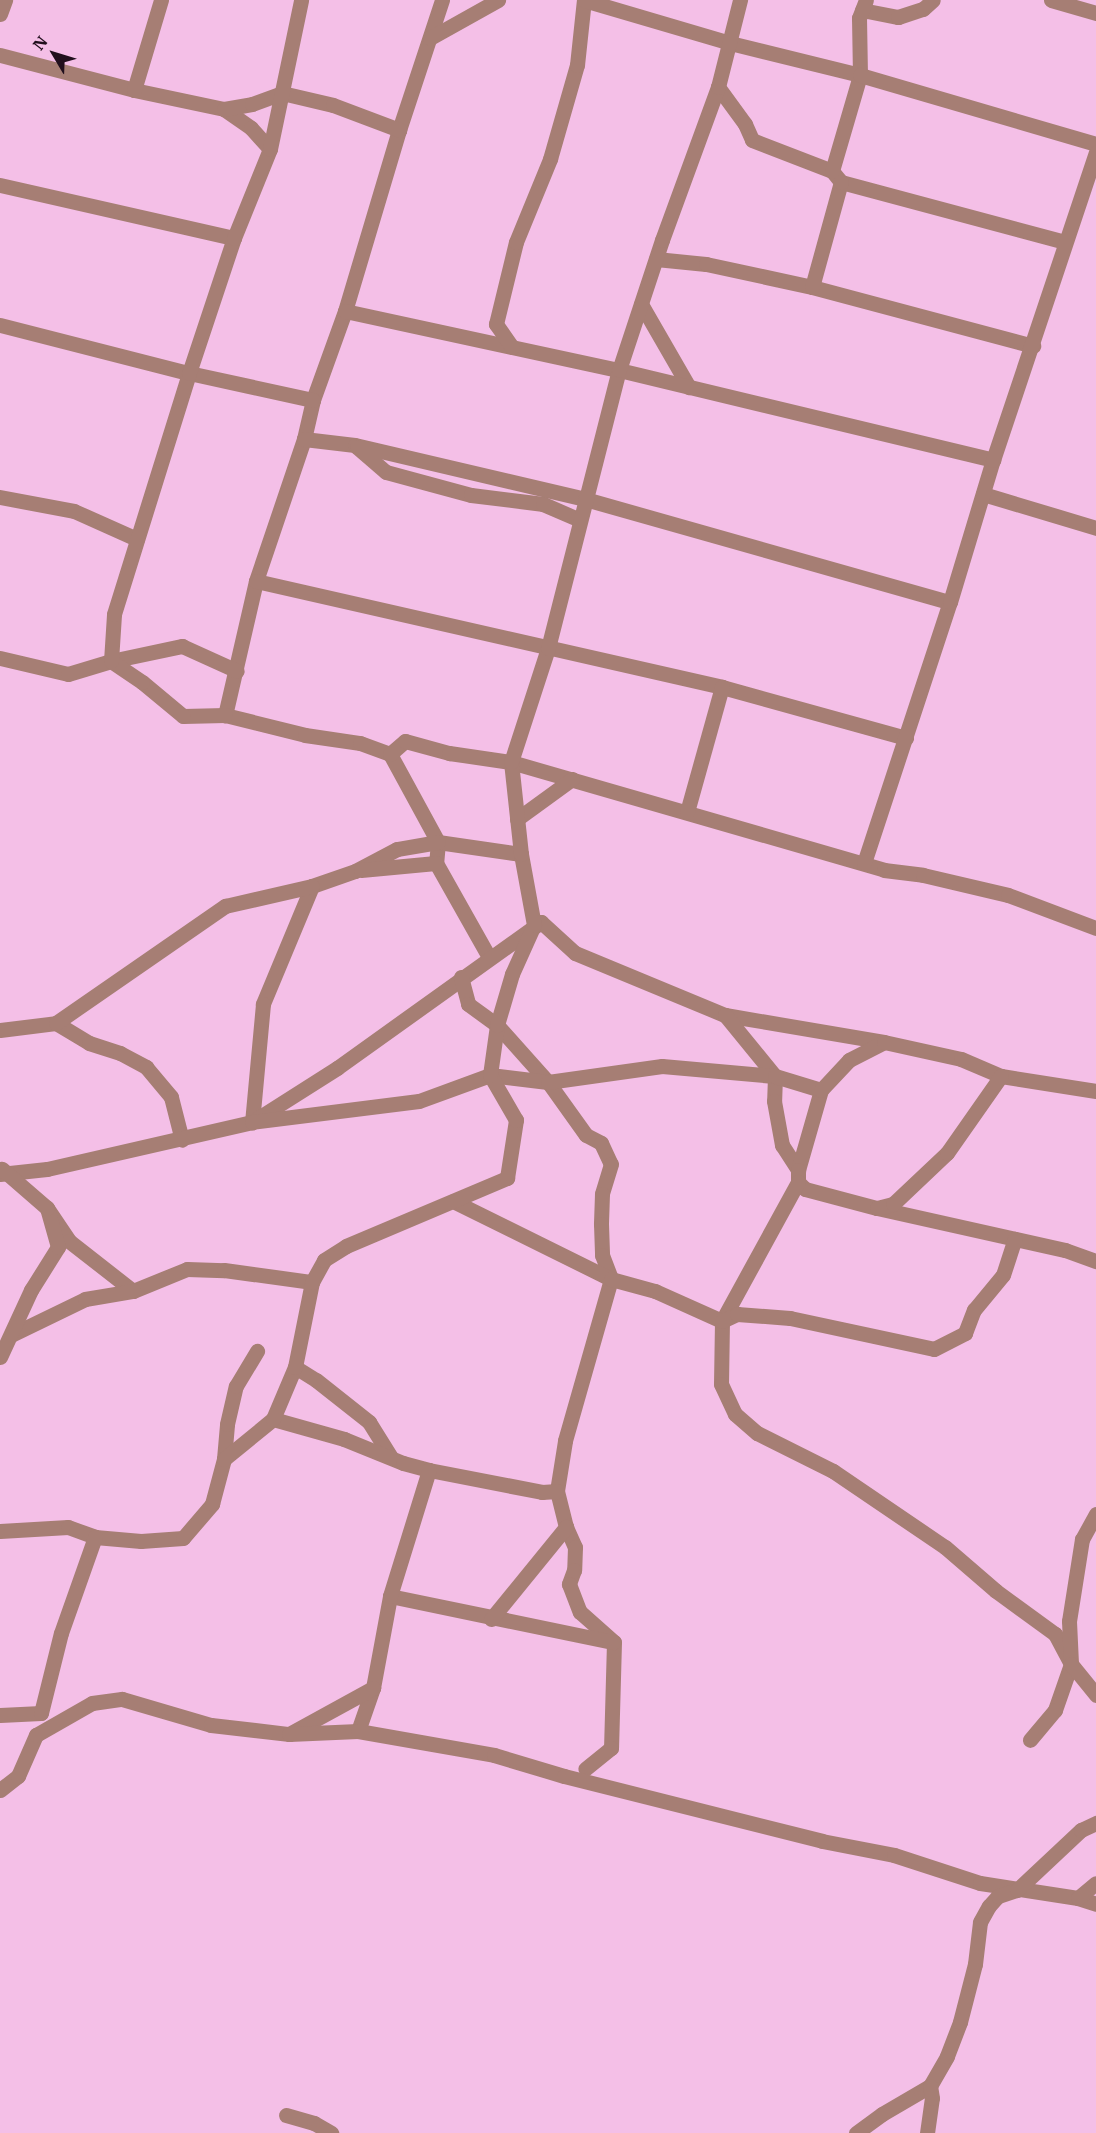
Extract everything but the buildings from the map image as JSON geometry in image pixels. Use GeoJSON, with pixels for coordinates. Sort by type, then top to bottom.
{"type":"FeatureCollection","features":[{"type":"Feature","properties":{"kind":"street"},"geometry":{"type":"LineString","coordinates":[[0,14],[4,0]]}},
{"type":"Feature","properties":{"kind":"street"},"geometry":{"type":"LineString","coordinates":[[134,90],[161,0]]}},
{"type":"Feature","properties":{"kind":"street"},"geometry":{"type":"LineString","coordinates":[[111,661],[114,614],[137,539],[234,238],[270,149],[301,0]]}},
{"type":"Feature","properties":{"kind":"street"},"geometry":{"type":"LineString","coordinates":[[225,715],[256,581],[304,439],[313,400],[345,311],[399,130],[442,0]]}},
{"type":"Feature","properties":{"kind":"street"},"geometry":{"type":"LineString","coordinates":[[430,38],[498,0]]}},
{"type":"Feature","properties":{"kind":"street"},"geometry":{"type":"LineString","coordinates":[[512,347],[496,324],[516,242],[550,159],[574,74],[584,0],[730,43],[860,75],[1096,144]]}},
{"type":"Feature","properties":{"kind":"street"},"geometry":{"type":"LineString","coordinates":[[224,1459],[273,1419],[295,1367],[312,1282],[324,1260],[346,1246],[507,1178],[516,1120],[490,1075],[498,1025],[512,974],[534,925],[521,854],[511,762],[548,648],[619,370],[718,87],[740,0]]}},
{"type":"Feature","properties":{"kind":"street"},"geometry":{"type":"LineString","coordinates":[[812,287],[860,75],[859,18],[864,5],[898,17],[923,9],[933,0]]}},
{"type":"Feature","properties":{"kind":"street"},"geometry":{"type":"LineString","coordinates":[[1051,0],[1096,13]]}},
{"type":"Feature","properties":{"kind":"street"},"geometry":{"type":"LineString","coordinates":[[0,55],[134,90],[224,109],[252,104],[282,93],[333,105],[399,130]]}},
{"type":"Feature","properties":{"kind":"street"},"geometry":{"type":"LineString","coordinates":[[718,87],[745,124],[752,140],[836,176],[1065,242]]}},
{"type":"Feature","properties":{"kind":"street"},"geometry":{"type":"LineString","coordinates":[[224,109],[250,128],[270,149]]}},
{"type":"Feature","properties":{"kind":"street"},"geometry":{"type":"LineString","coordinates":[[864,863],[950,602],[993,460],[1096,153]]}},
{"type":"Feature","properties":{"kind":"street"},"geometry":{"type":"LineString","coordinates":[[0,185],[234,238]]}},
{"type":"Feature","properties":{"kind":"street"},"geometry":{"type":"LineString","coordinates":[[656,259],[705,264],[812,287],[1033,346]]}},
{"type":"Feature","properties":{"kind":"street"},"geometry":{"type":"LineString","coordinates":[[641,304],[689,387]]}},
{"type":"Feature","properties":{"kind":"street"},"geometry":{"type":"LineString","coordinates":[[345,311],[619,370],[993,460]]}},
{"type":"Feature","properties":{"kind":"street"},"geometry":{"type":"LineString","coordinates":[[0,324],[189,373],[313,400]]}},
{"type":"Feature","properties":{"kind":"street"},"geometry":{"type":"LineString","coordinates":[[304,439],[355,445],[585,499],[950,602]]}},
{"type":"Feature","properties":{"kind":"street"},"geometry":{"type":"LineString","coordinates":[[355,445],[386,472],[471,495],[543,504],[580,520]]}},
{"type":"Feature","properties":{"kind":"street"},"geometry":{"type":"LineString","coordinates":[[982,494],[1096,528]]}},
{"type":"Feature","properties":{"kind":"street"},"geometry":{"type":"LineString","coordinates":[[0,497],[74,511],[137,539]]}},
{"type":"Feature","properties":{"kind":"street"},"geometry":{"type":"LineString","coordinates":[[256,581],[722,687],[906,738]]}},
{"type":"Feature","properties":{"kind":"street"},"geometry":{"type":"LineString","coordinates":[[0,658],[68,674],[111,661],[182,646],[237,670]]}},
{"type":"Feature","properties":{"kind":"street"},"geometry":{"type":"LineString","coordinates":[[111,661],[142,682],[183,716],[225,715],[305,735],[360,743],[390,754],[438,842],[436,863],[489,957]]}},
{"type":"Feature","properties":{"kind":"street"},"geometry":{"type":"LineString","coordinates":[[687,812],[705,755],[722,687]]}},
{"type":"Feature","properties":{"kind":"street"},"geometry":{"type":"LineString","coordinates":[[390,754],[405,741],[449,753],[511,762],[864,863],[1008,895],[1096,928]]}},
{"type":"Feature","properties":{"kind":"street"},"geometry":{"type":"LineString","coordinates":[[517,819],[572,779]]}},
{"type":"Feature","properties":{"kind":"street"},"geometry":{"type":"LineString","coordinates":[[0,1030],[56,1023],[225,906],[312,886],[355,871],[397,849],[438,842],[521,854]]}},
{"type":"Feature","properties":{"kind":"street"},"geometry":{"type":"LineString","coordinates":[[355,871],[436,863]]}},
{"type":"Feature","properties":{"kind":"street"},"geometry":{"type":"LineString","coordinates":[[252,1122],[264,1004],[312,886]]}},
{"type":"Feature","properties":{"kind":"street"},"geometry":{"type":"LineString","coordinates":[[252,1122],[337,1068],[461,977],[541,922],[575,953],[726,1015],[884,1042],[961,1059],[1000,1076],[1096,1091]]}},
{"type":"Feature","properties":{"kind":"street"},"geometry":{"type":"LineString","coordinates":[[461,977],[468,1004],[498,1025],[548,1082],[586,1135],[601,1143],[611,1164],[602,1194],[601,1224],[602,1255],[611,1279],[565,1441],[557,1491],[566,1527],[575,1547],[574,1570],[569,1584],[580,1612],[614,1642]]}},
{"type":"Feature","properties":{"kind":"street"},"geometry":{"type":"LineString","coordinates":[[726,1015],[775,1076],[774,1101],[782,1145],[805,1189],[877,1208],[1065,1250],[1096,1261]]}},
{"type":"Feature","properties":{"kind":"street"},"geometry":{"type":"LineString","coordinates":[[56,1023],[89,1042],[120,1053],[146,1067],[171,1096],[182,1140]]}},
{"type":"Feature","properties":{"kind":"street"},"geometry":{"type":"LineString","coordinates":[[884,1042],[849,1060],[821,1090],[798,1176],[722,1321],[721,1384],[735,1414],[757,1433],[833,1472],[945,1546],[996,1592],[1055,1634],[1071,1664],[1096,1695]]}},
{"type":"Feature","properties":{"kind":"street"},"geometry":{"type":"LineString","coordinates":[[1,1172],[47,1169],[182,1140],[252,1122],[419,1101],[490,1075],[548,1082],[662,1066],[775,1076],[821,1090]]}},
{"type":"Feature","properties":{"kind":"street"},"geometry":{"type":"LineString","coordinates":[[877,1208],[893,1204],[947,1153],[1000,1076]]}},
{"type":"Feature","properties":{"kind":"street"},"geometry":{"type":"LineString","coordinates":[[1,1172],[47,1208],[69,1241],[133,1291]]}},
{"type":"Feature","properties":{"kind":"street"},"geometry":{"type":"LineString","coordinates":[[453,1201],[611,1279],[656,1291],[722,1321],[737,1314],[790,1318],[934,1349],[965,1333],[974,1310],[1003,1275],[1015,1239]]}},
{"type":"Feature","properties":{"kind":"street"},"geometry":{"type":"LineString","coordinates":[[0,1357],[31,1290],[58,1247],[47,1208]]}},
{"type":"Feature","properties":{"kind":"street"},"geometry":{"type":"LineString","coordinates":[[11,1335],[85,1299],[133,1291],[187,1269],[224,1270],[312,1282]]}},
{"type":"Feature","properties":{"kind":"street"},"geometry":{"type":"LineString","coordinates":[[0,1531],[68,1527],[95,1537],[141,1541],[183,1538],[212,1504],[224,1459],[227,1424],[236,1386],[257,1351]]}},
{"type":"Feature","properties":{"kind":"street"},"geometry":{"type":"LineString","coordinates":[[295,1367],[316,1380],[369,1422],[390,1456]]}},
{"type":"Feature","properties":{"kind":"street"},"geometry":{"type":"LineString","coordinates":[[273,1419],[344,1439],[403,1463],[429,1470],[542,1492],[557,1491]]}},
{"type":"Feature","properties":{"kind":"street"},"geometry":{"type":"LineString","coordinates":[[358,1731],[373,1688],[390,1596],[429,1470]]}},
{"type":"Feature","properties":{"kind":"street"},"geometry":{"type":"LineString","coordinates":[[1030,1740],[1055,1710],[1071,1664],[1069,1621],[1082,1539],[1096,1514]]}},
{"type":"Feature","properties":{"kind":"street"},"geometry":{"type":"LineString","coordinates":[[491,1619],[566,1527]]}},
{"type":"Feature","properties":{"kind":"street"},"geometry":{"type":"LineString","coordinates":[[0,1790],[18,1776],[36,1735],[61,1633],[95,1537]]}},
{"type":"Feature","properties":{"kind":"street"},"geometry":{"type":"LineString","coordinates":[[390,1596],[491,1619],[614,1642]]}},
{"type":"Feature","properties":{"kind":"street"},"geometry":{"type":"LineString","coordinates":[[585,1769],[611,1748],[614,1642]]}},
{"type":"Feature","properties":{"kind":"street"},"geometry":{"type":"LineString","coordinates":[[289,1734],[373,1688]]}},
{"type":"Feature","properties":{"kind":"street"},"geometry":{"type":"LineString","coordinates":[[36,1735],[92,1703],[122,1699],[211,1725],[289,1734],[358,1731],[494,1755],[564,1776],[822,1841],[894,1855],[980,1883],[1078,1898],[1096,1904]]}},
{"type":"Feature","properties":{"kind":"street"},"geometry":{"type":"LineString","coordinates":[[0,1715],[41,1713]]}},
{"type":"Feature","properties":{"kind":"street"},"geometry":{"type":"LineString","coordinates":[[856,2133],[882,2114],[930,2086],[947,2056],[968,2001],[980,1922],[989,1906],[998,1896],[1017,1890],[1081,1830],[1096,1823]]}},
{"type":"Feature","properties":{"kind":"street"},"geometry":{"type":"LineString","coordinates":[[1078,1898],[1096,1883]]}},
{"type":"Feature","properties":{"kind":"street"},"geometry":{"type":"LineString","coordinates":[[930,2086],[932,2098],[930,2131]]}},
{"type":"Feature","properties":{"kind":"street"},"geometry":{"type":"LineString","coordinates":[[286,2115],[315,2123],[331,2133]]}}]}
